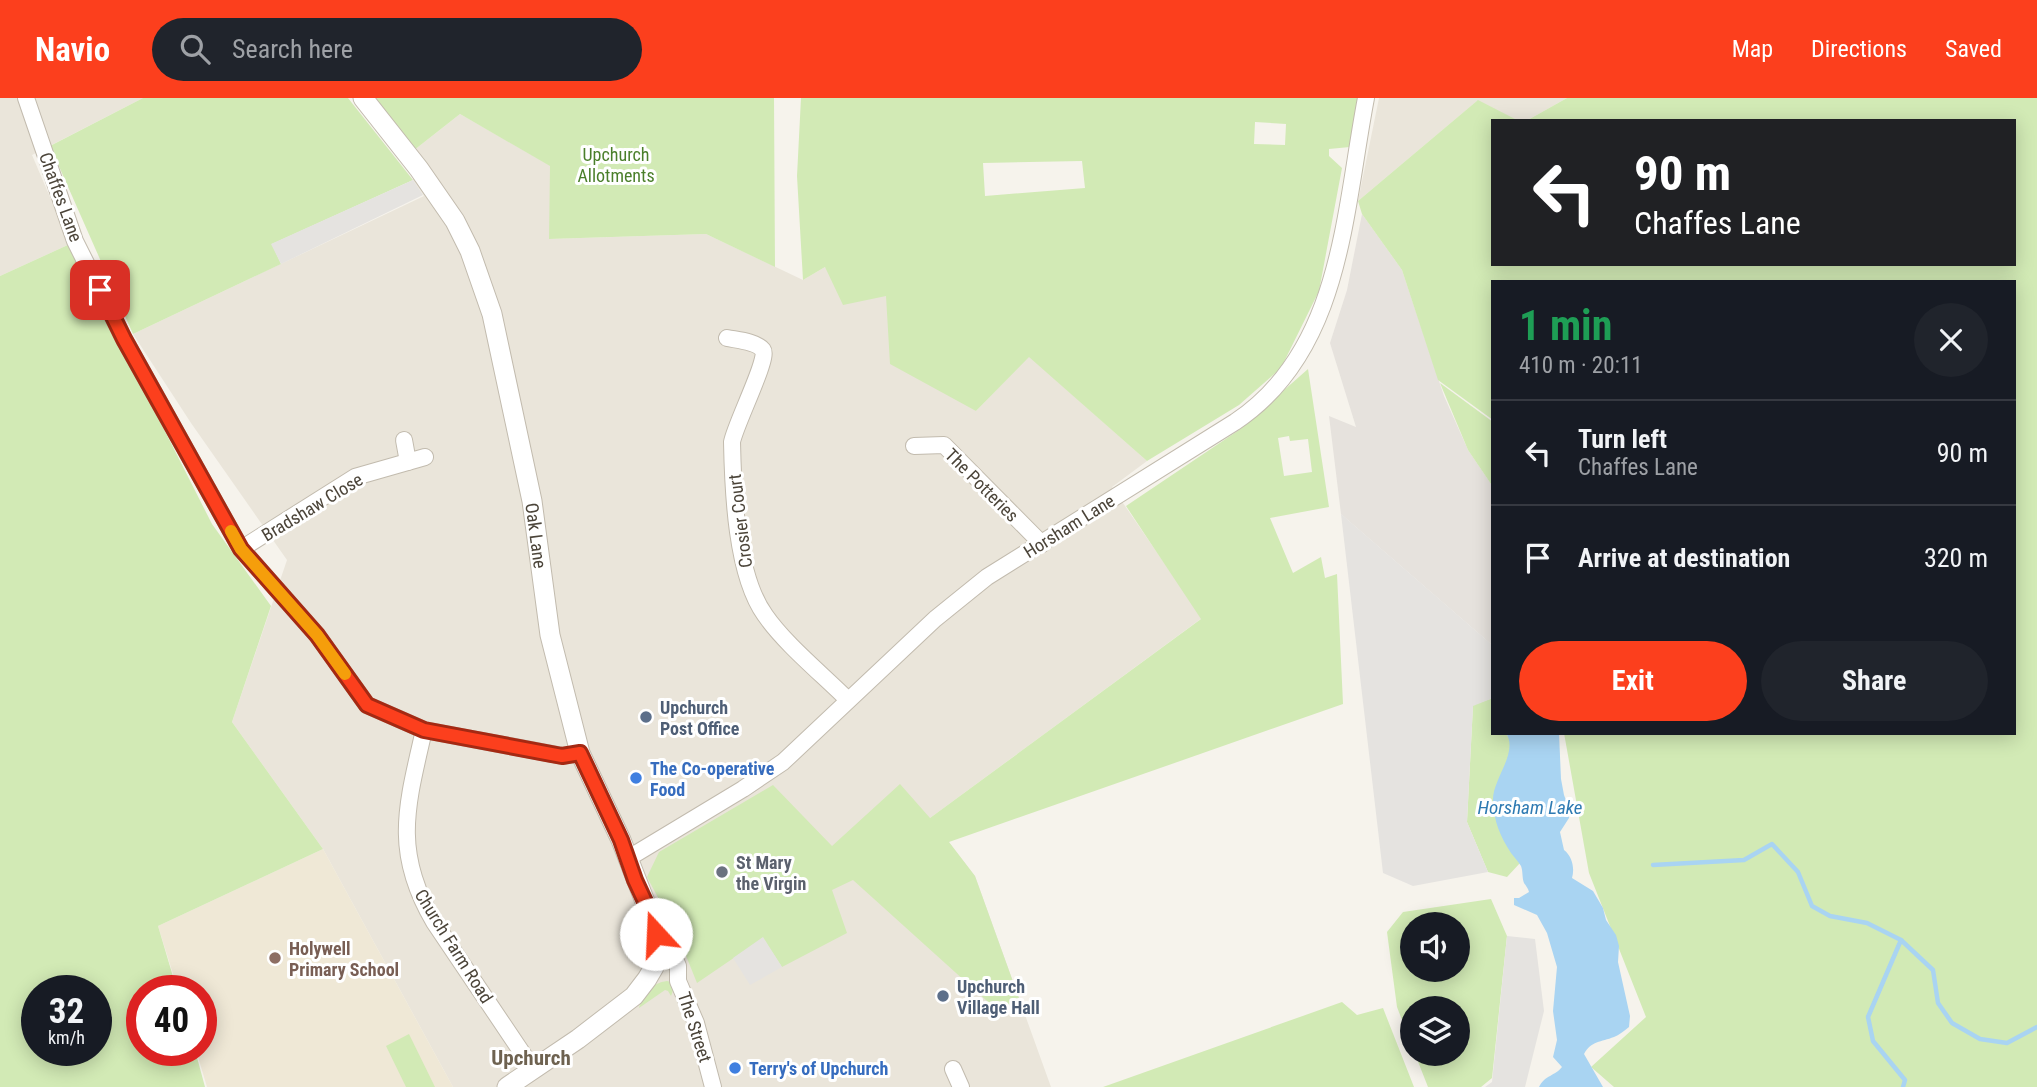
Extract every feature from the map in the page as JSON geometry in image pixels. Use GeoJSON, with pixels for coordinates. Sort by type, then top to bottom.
{"type":"FeatureCollection","features":[{"type":"Feature","properties":{"kind":"street","name":"Chaffes Lane"},"geometry":{"type":"LineString","coordinates":[[26,98],[75,241],[124,339],[241,549],[317,635],[367,705],[424,730],[562,756],[580,753]]}},
{"type":"Feature","properties":{"kind":"street","name":"Oak Lane"},"geometry":{"type":"LineString","coordinates":[[363,98],[419,169],[455,221],[470,251],[492,314],[532,501],[550,635],[580,753],[621,840],[654,921],[656,934],[653,969],[640,990],[596,1026],[507,1087]]}},
{"type":"Feature","properties":{"kind":"street","name":"Horsham Lane"},"geometry":{"type":"LineString","coordinates":[[627,859],[777,766],[920,632],[987,577],[1263,402],[1284,380],[1299,358],[1330,285],[1343,238],[1366,98]]}},
{"type":"Feature","properties":{"kind":"street","name":"Crosier Court"},"geometry":{"type":"LineString","coordinates":[[727,338],[757,346],[765,354],[732,442],[738,531],[749,585],[759,607],[772,624],[848,700]]}},
{"type":"Feature","properties":{"kind":"street"},"geometry":{"type":"LineString","coordinates":[[404,440],[408,462]]}},
{"type":"Feature","properties":{"kind":"street","name":"The Potteries"},"geometry":{"type":"LineString","coordinates":[[914,446],[944,445],[1042,544]]}},
{"type":"Feature","properties":{"kind":"street","name":"Bradshaw Close"},"geometry":{"type":"LineString","coordinates":[[241,549],[355,477],[425,457]]}},
{"type":"Feature","properties":{"kind":"street","name":"Church Farm Road"},"geometry":{"type":"LineString","coordinates":[[424,730],[406,817],[407,850],[413,877],[434,922],[533,1069]]}},
{"type":"Feature","properties":{"kind":"street","name":"The Street"},"geometry":{"type":"LineString","coordinates":[[656,934],[665,939],[679,968],[678,981],[696,1023],[713,1087]]}},
{"type":"Feature","properties":{"kind":"street"},"geometry":{"type":"LineString","coordinates":[[653,969],[678,981]]}},
{"type":"Feature","properties":{"kind":"street"},"geometry":{"type":"LineString","coordinates":[[953,1069],[961,1087]]}},
{"type":"Feature","properties":{"kind":"shaded area"},"geometry":{"type":"Polygon","coordinates":[[[0,98],[143,98],[32,155],[70,244],[0,276],[0,98]]]}},
{"type":"Feature","properties":{"kind":"shaded area"},"geometry":{"type":"Polygon","coordinates":[[[1379,98],[1567,98],[1530,119],[1515,119],[1477,101],[1358,201],[1379,98]]]}},
{"type":"Feature","properties":{"kind":"shaded area"},"geometry":{"type":"Polygon","coordinates":[[[460,114],[551,166],[550,239],[706,234],[803,280],[825,267],[887,295],[976,411],[1029,356],[1147,461],[1112,487],[1202,618],[930,818],[975,876],[1051,1087],[453,1087],[323,849],[232,722],[287,560],[191,423],[133,334],[424,196],[413,180],[413,151],[460,114]]]}},
{"type":"Feature","properties":{"kind":"shaded area"},"geometry":{"type":"Polygon","coordinates":[[[413,180],[423,195],[281,264],[271,244],[413,180]]]}},
{"type":"Feature","properties":{"kind":"shaded area"},"geometry":{"type":"Polygon","coordinates":[[[1362,214],[1402,270],[1444,396],[1468,450],[1491,484],[1491,644],[1341,514],[1329,416],[1356,427],[1330,343],[1347,290],[1362,214]]]}},
{"type":"Feature","properties":{"kind":"shaded area"},"geometry":{"type":"Polygon","coordinates":[[[1341,514],[1491,644],[1491,699],[1473,706],[1467,822],[1488,872],[1413,886],[1383,873],[1341,514]]]}},
{"type":"Feature","properties":{"kind":"shaded area","name":"Holywell Primary School"},"geometry":{"type":"Polygon","coordinates":[[[323,849],[453,1087],[207,1087],[201,1066],[217,1066],[217,975],[173,975],[158,926],[323,849]]]}},
{"type":"Feature","properties":{"kind":"shaded area"},"geometry":{"type":"Polygon","coordinates":[[[1507,936],[1535,939],[1544,1011],[1525,1087],[1485,1087],[1492,1082],[1507,936]]]}},
{"type":"Feature","properties":{"kind":"shaded area"},"geometry":{"type":"Polygon","coordinates":[[[763,937],[782,967],[750,985],[733,958],[763,937]]]}},
{"type":"Feature","properties":{"kind":"green space"},"geometry":{"type":"Polygon","coordinates":[[[143,98],[348,98],[413,180],[272,244],[281,264],[133,334],[50,146],[143,98]]]}},
{"type":"Feature","properties":{"kind":"green space","name":"Upchurch Allotments"},"geometry":{"type":"Polygon","coordinates":[[[369,98],[774,98],[775,267],[706,234],[549,239],[550,166],[460,114],[413,151],[369,98]]]}},
{"type":"Feature","properties":{"kind":"green space"},"geometry":{"type":"Polygon","coordinates":[[[801,98],[1358,98],[1350,147],[1329,149],[1329,156],[1342,168],[1319,291],[1281,368],[1239,405],[1147,461],[1029,357],[976,411],[890,364],[886,296],[843,305],[825,267],[803,280],[797,176],[801,98]],[[1255,122],[1254,144],[1285,145],[1286,124],[1255,122]],[[1082,161],[983,163],[985,196],[1085,188],[1082,161]]]}},
{"type":"Feature","properties":{"kind":"green space"},"geometry":{"type":"Polygon","coordinates":[[[1567,98],[2037,98],[2037,1087],[1614,1087],[1591,1067],[1646,1017],[1589,873],[1564,735],[2016,735],[2016,280],[1491,280],[1491,419],[1438,380],[1402,270],[1362,214],[1358,201],[1478,100],[1515,119],[1491,119],[1491,266],[2016,266],[2016,119],[1530,119],[1567,98]]]}},
{"type":"Feature","properties":{"kind":"green space"},"geometry":{"type":"Polygon","coordinates":[[[70,244],[212,524],[271,606],[232,722],[323,849],[158,926],[173,975],[126,975],[126,1066],[199,1066],[205,1087],[0,1087],[0,276],[70,244]]]}},
{"type":"Feature","properties":{"kind":"green space"},"geometry":{"type":"Polygon","coordinates":[[[1308,369],[1329,507],[1270,518],[1293,573],[1321,557],[1325,578],[1337,574],[1343,704],[949,842],[975,876],[1020,1001],[997,1010],[853,880],[832,890],[847,933],[782,967],[763,938],[697,983],[676,931],[647,877],[659,852],[773,785],[832,846],[900,784],[930,818],[1201,619],[1126,506],[1239,430],[1308,369]],[[1289,436],[1278,438],[1284,476],[1312,472],[1308,439],[1290,441],[1289,436]]]}},
{"type":"Feature","properties":{"kind":"green space"},"geometry":{"type":"Polygon","coordinates":[[[1440,383],[1491,421],[1491,484],[1468,450],[1440,383]]]}},
{"type":"Feature","properties":{"kind":"green space"},"geometry":{"type":"Polygon","coordinates":[[[1491,699],[1491,735],[1507,735],[1510,739],[1520,863],[1507,877],[1488,872],[1467,822],[1473,705],[1491,699]]]}},
{"type":"Feature","properties":{"kind":"green space"},"geometry":{"type":"Polygon","coordinates":[[[1491,899],[1507,936],[1492,1078],[1481,1087],[1428,1087],[1420,1066],[1470,1066],[1470,996],[1400,996],[1400,1015],[1387,932],[1400,916],[1400,982],[1470,982],[1470,912],[1403,912],[1491,899]]]}},
{"type":"Feature","properties":{"kind":"green space"},"geometry":{"type":"Polygon","coordinates":[[[667,981],[671,982],[674,988],[671,996],[665,990],[639,1008],[649,990],[667,981]]]}},
{"type":"Feature","properties":{"kind":"green space"},"geometry":{"type":"Polygon","coordinates":[[[1342,1002],[1357,1015],[1383,1008],[1400,1051],[1400,1066],[1406,1066],[1414,1087],[1103,1087],[1342,1002]]]}},
{"type":"Feature","properties":{"kind":"green space"},"geometry":{"type":"Polygon","coordinates":[[[409,1034],[435,1087],[406,1087],[386,1046],[409,1034]]]}},
{"type":"Feature","properties":{"kind":"water","name":"Horsham Lake"},"geometry":{"type":"Polygon","coordinates":[[[1507,735],[1559,735],[1561,779],[1570,811],[1569,818],[1560,832],[1564,850],[1572,862],[1572,878],[1593,891],[1619,946],[1618,962],[1630,1016],[1629,1027],[1616,1036],[1593,1044],[1584,1054],[1603,1087],[1539,1087],[1562,1067],[1553,1057],[1557,1040],[1553,1011],[1557,967],[1547,933],[1537,915],[1514,905],[1514,898],[1529,892],[1523,881],[1521,866],[1507,847],[1495,816],[1494,793],[1507,758],[1509,741],[1507,735]]]}},
{"type":"Feature","properties":{"kind":"waterway"},"geometry":{"type":"LineString","coordinates":[[1653,865],[1744,860],[1772,844],[1798,872],[1812,906],[1830,916],[1867,923],[1901,940],[1933,970],[1938,1003],[1952,1023],[1980,1039],[2007,1043],[2037,1027]]}},
{"type":"Feature","properties":{"kind":"waterway"},"geometry":{"type":"LineString","coordinates":[[1901,940],[1868,1017],[1873,1041],[1905,1080],[1903,1087]]}},
{"type":"Feature","properties":{"kind":"slow traffic"},"geometry":{"type":"LineString","coordinates":[[231,531],[241,549],[317,635],[345,674]]}},
{"type":"Feature","properties":{"kind":"place","name":"Upchurch Post Office"},"geometry":{"type":"Point","coordinates":[646,717]}},
{"type":"Feature","properties":{"kind":"place","name":"The Co-operative Food"},"geometry":{"type":"Point","coordinates":[636,778]}},
{"type":"Feature","properties":{"kind":"place","name":"St Mary the Virgin"},"geometry":{"type":"Point","coordinates":[722,872]}},
{"type":"Feature","properties":{"kind":"place","name":"Holywell Primary School"},"geometry":{"type":"Point","coordinates":[275,958]}},
{"type":"Feature","properties":{"kind":"place","name":"Upchurch Village Hall"},"geometry":{"type":"Point","coordinates":[943,996]}},
{"type":"Feature","properties":{"kind":"place","name":"Terry's of Upchurch"},"geometry":{"type":"Point","coordinates":[735,1068]}},
{"type":"Feature","properties":{"kind":"district","name":"Upchurch"},"geometry":{"type":"Point","coordinates":[531,1058]}},
{"type":"Feature","properties":{"kind":"route"},"geometry":{"type":"LineString","coordinates":[[100,290],[124,339],[241,549],[317,635],[367,705],[424,730],[562,756],[580,753],[621,840],[635,880],[656,926],[656,934]]}}]}
